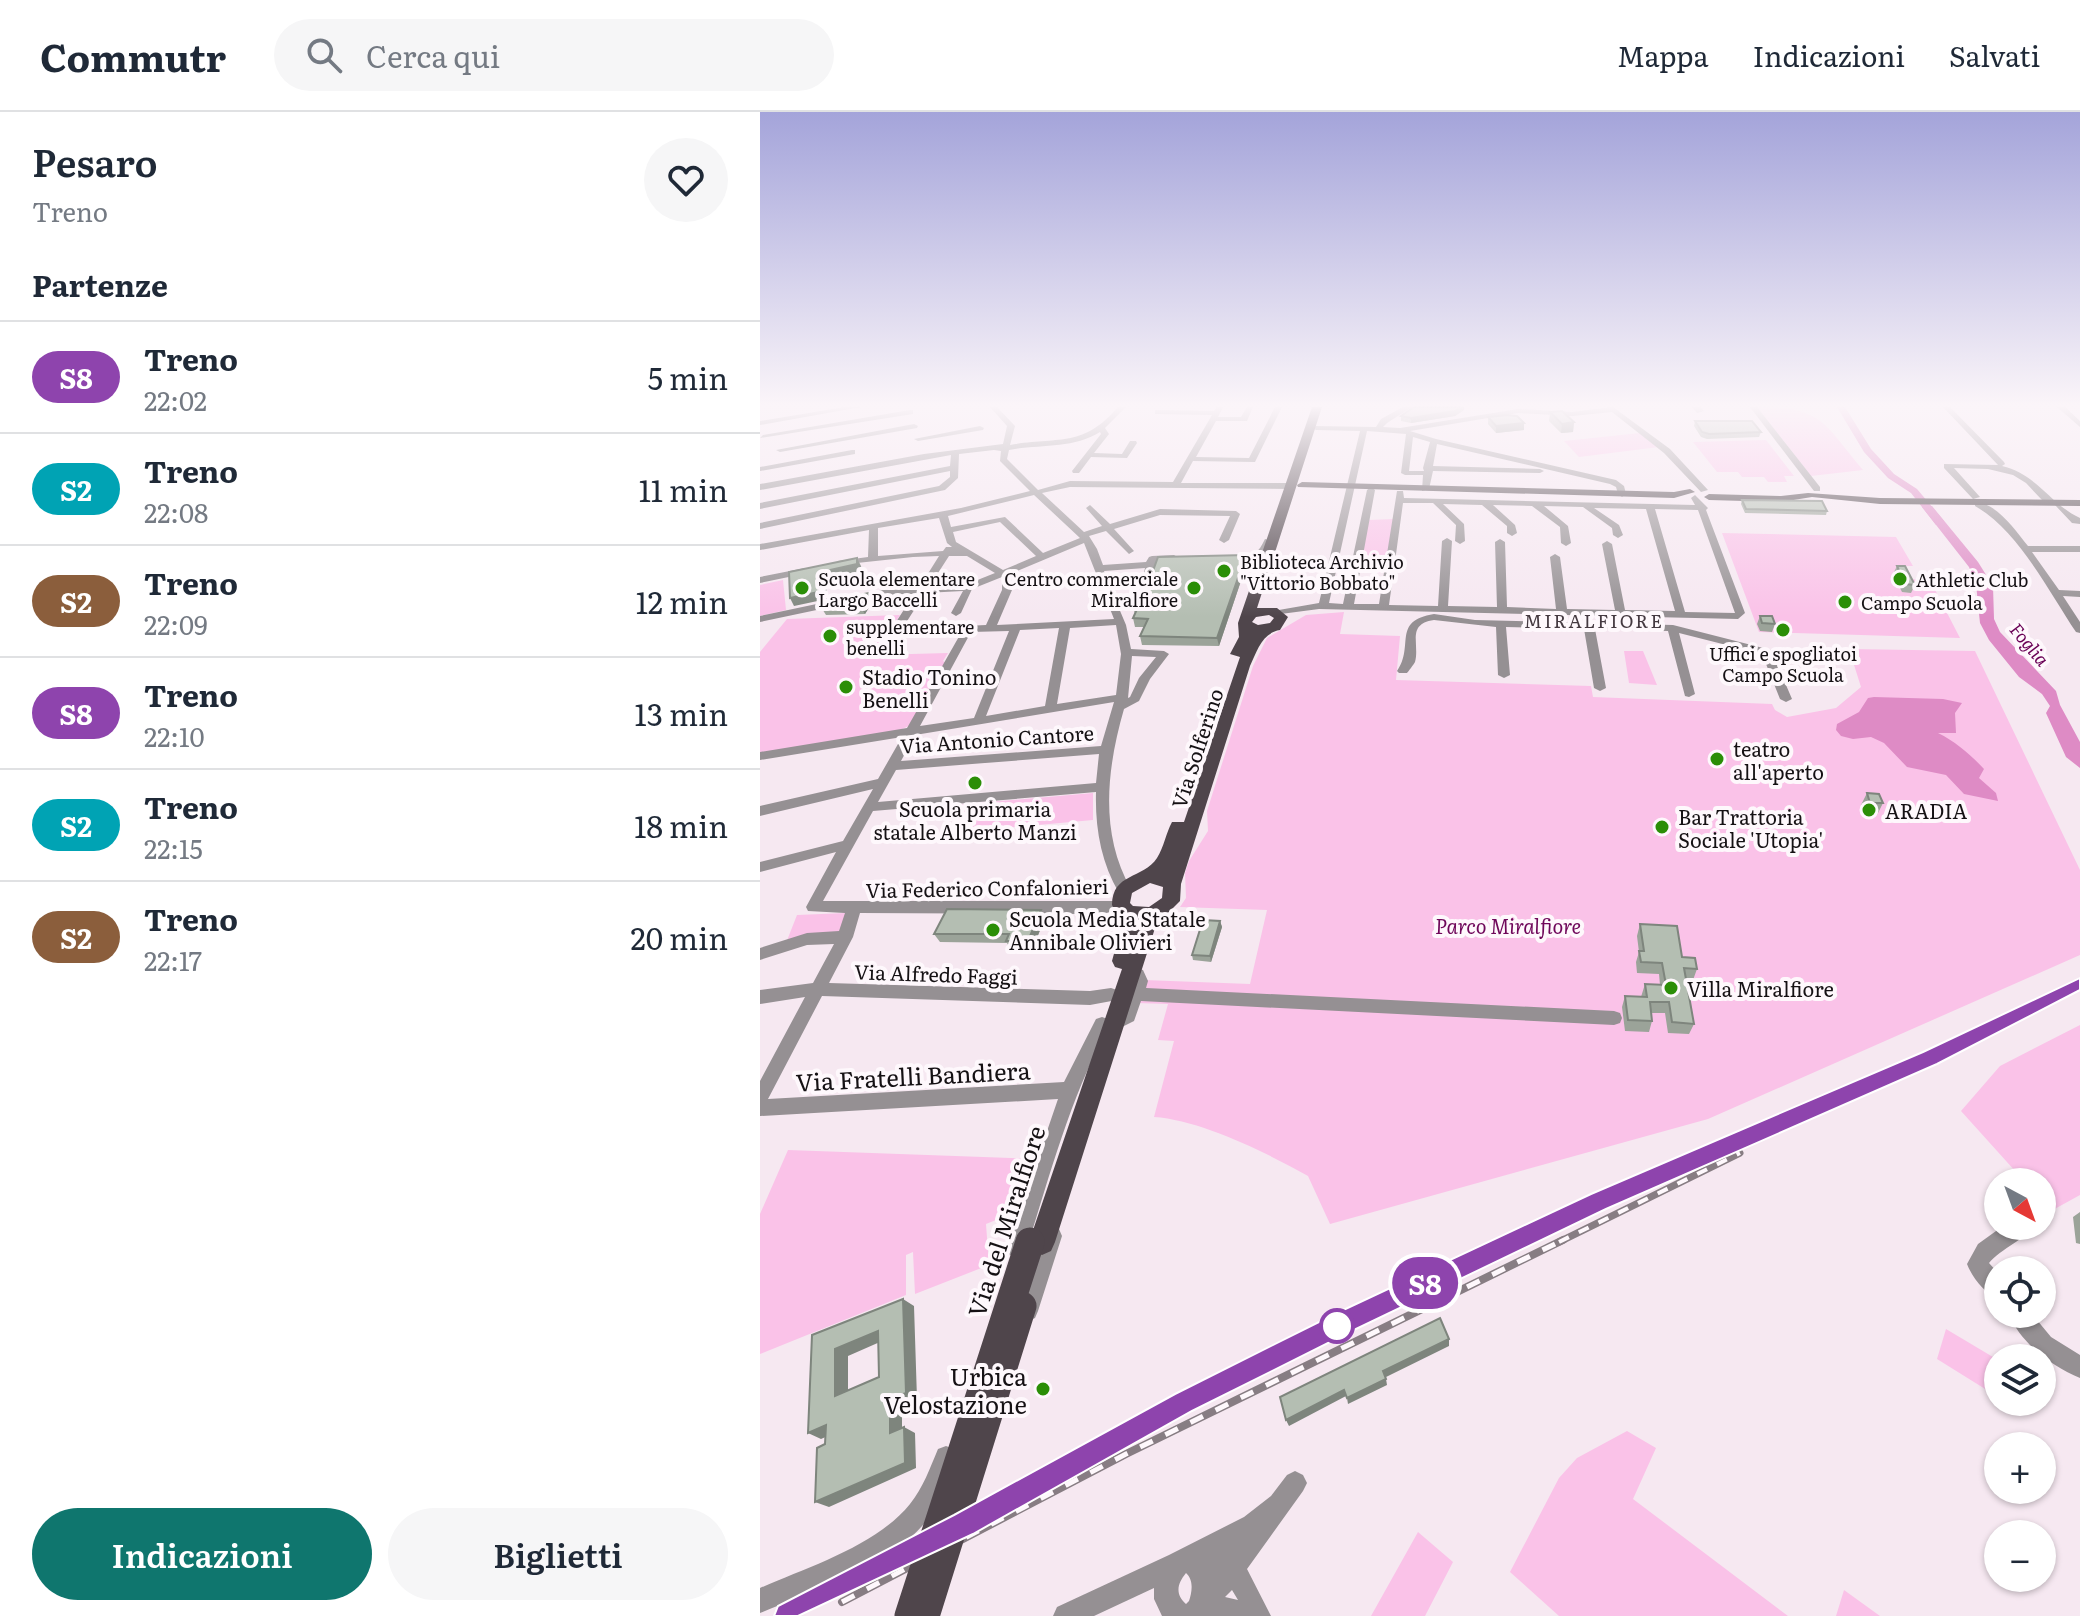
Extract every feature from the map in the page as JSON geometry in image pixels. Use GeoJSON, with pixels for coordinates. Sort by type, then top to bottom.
{"type":"FeatureCollection","features":[{"type":"Feature","properties":{"kind":"main road","name":"Via Solferino"},"geometry":{"type":"LineString","coordinates":[[1146,877],[1166,860],[1232,666],[1245,641],[1246,620],[1252,611],[1251,599],[1298,477]]}},
{"type":"Feature","properties":{"kind":"main road","name":"Via Solferino"},"geometry":{"type":"LineString","coordinates":[[1152,914],[1171,901],[1172,884],[1243,666],[1254,642],[1274,619],[1263,605],[1261,596],[1298,477]]}},
{"type":"Feature","properties":{"kind":"main road"},"geometry":{"type":"LineString","coordinates":[[1295,487],[1351,488],[1400,495]]}},
{"type":"Feature","properties":{"kind":"main road"},"geometry":{"type":"LineString","coordinates":[[1351,488],[1400,495],[1425,489],[1622,494],[1649,500],[1784,496],[1810,490],[1853,500]]}},
{"type":"Feature","properties":{"kind":"main road"},"geometry":{"type":"LineString","coordinates":[[1781,499],[1810,490]]}},
{"type":"Feature","properties":{"kind":"main road"},"geometry":{"type":"LineString","coordinates":[[1700,497],[2036,500],[2056,504]]}},
{"type":"Feature","properties":{"kind":"main road"},"geometry":{"type":"LineString","coordinates":[[1975,501],[2080,504]]}},
{"type":"Feature","properties":{"kind":"main road"},"geometry":{"type":"LineString","coordinates":[[1246,620],[1251,628],[1274,619]]}},
{"type":"Feature","properties":{"kind":"main road"},"geometry":{"type":"LineString","coordinates":[[1152,914],[1124,902],[1146,877],[1163,877],[1172,884]]}},
{"type":"Feature","properties":{"kind":"main road","name":"Via del Miralfiore"},"geometry":{"type":"LineString","coordinates":[[1114,1022],[1111,995],[1126,950],[1124,902]]}},
{"type":"Feature","properties":{"kind":"main road","name":"Via del Miralfiore"},"geometry":{"type":"LineString","coordinates":[[940,1544],[1036,1242],[1114,1022],[1135,982],[1152,914]]}},
{"type":"Feature","properties":{"kind":"main road"},"geometry":{"type":"LineString","coordinates":[[909,1616],[940,1544]]}},
{"type":"Feature","properties":{"kind":"main road"},"geometry":{"type":"LineString","coordinates":[[925,1616],[940,1544]]}},
{"type":"Feature","properties":{"kind":"street"},"geometry":{"type":"LineString","coordinates":[[760,487],[813,477]]}},
{"type":"Feature","properties":{"kind":"street"},"geometry":{"type":"LineString","coordinates":[[767,505],[908,477]]}},
{"type":"Feature","properties":{"kind":"street"},"geometry":{"type":"LineString","coordinates":[[772,485],[764,525],[942,488],[953,477]]}},
{"type":"Feature","properties":{"kind":"street"},"geometry":{"type":"LineString","coordinates":[[1020,477],[1085,537],[1094,551],[1120,622],[1126,652],[1123,696],[1106,750],[1102,787],[1112,865],[1124,902]]}},
{"type":"Feature","properties":{"kind":"street"},"geometry":{"type":"LineString","coordinates":[[1176,484],[1180,477]]}},
{"type":"Feature","properties":{"kind":"street"},"geometry":{"type":"LineString","coordinates":[[1248,477],[1295,487]]}},
{"type":"Feature","properties":{"kind":"street"},"geometry":{"type":"LineString","coordinates":[[1325,606],[1353,477]]}},
{"type":"Feature","properties":{"kind":"street"},"geometry":{"type":"LineString","coordinates":[[1425,489],[1426,477]]}},
{"type":"Feature","properties":{"kind":"street"},"geometry":{"type":"LineString","coordinates":[[1592,477],[1618,484],[1622,494]]}},
{"type":"Feature","properties":{"kind":"street"},"geometry":{"type":"LineString","coordinates":[[1403,671],[1409,663],[1411,630],[1421,619],[1621,614],[1738,616],[1740,613],[1700,497],[1686,477]]}},
{"type":"Feature","properties":{"kind":"street"},"geometry":{"type":"LineString","coordinates":[[1801,477],[1810,490]]}},
{"type":"Feature","properties":{"kind":"street"},"geometry":{"type":"LineString","coordinates":[[1956,477],[1975,501],[1991,510],[2024,549],[2080,630]]}},
{"type":"Feature","properties":{"kind":"street"},"geometry":{"type":"LineString","coordinates":[[2022,477],[2028,480],[2036,500]]}},
{"type":"Feature","properties":{"kind":"street"},"geometry":{"type":"LineString","coordinates":[[760,547],[943,515],[1080,483],[1295,487]]}},
{"type":"Feature","properties":{"kind":"street"},"geometry":{"type":"LineString","coordinates":[[1348,606],[1371,490]]}},
{"type":"Feature","properties":{"kind":"street"},"geometry":{"type":"LineString","coordinates":[[1384,607],[1400,495],[1435,501],[1485,503],[1586,505],[1649,500],[1681,616]]}},
{"type":"Feature","properties":{"kind":"street"},"geometry":{"type":"LineString","coordinates":[[1435,501],[1460,524],[1460,541]]}},
{"type":"Feature","properties":{"kind":"street"},"geometry":{"type":"LineString","coordinates":[[1485,503],[1511,525],[1512,533]]}},
{"type":"Feature","properties":{"kind":"street"},"geometry":{"type":"LineString","coordinates":[[1535,504],[1564,526],[1566,543]]}},
{"type":"Feature","properties":{"kind":"street"},"geometry":{"type":"LineString","coordinates":[[2056,504],[2075,521],[2080,521]]}},
{"type":"Feature","properties":{"kind":"street"},"geometry":{"type":"LineString","coordinates":[[1586,505],[1616,527],[1618,535]]}},
{"type":"Feature","properties":{"kind":"street"},"geometry":{"type":"LineString","coordinates":[[844,508],[852,529]]}},
{"type":"Feature","properties":{"kind":"street"},"geometry":{"type":"LineString","coordinates":[[1090,508],[1129,551]]}},
{"type":"Feature","properties":{"kind":"street"},"geometry":{"type":"LineString","coordinates":[[760,619],[860,597],[967,588],[1085,537],[1160,512],[1236,514],[1224,540]]}},
{"type":"Feature","properties":{"kind":"street"},"geometry":{"type":"LineString","coordinates":[[943,515],[949,548],[894,633],[1120,622]]}},
{"type":"Feature","properties":{"kind":"street"},"geometry":{"type":"LineString","coordinates":[[947,531],[1002,519],[1041,556]]}},
{"type":"Feature","properties":{"kind":"street"},"geometry":{"type":"LineString","coordinates":[[873,558],[874,525]]}},
{"type":"Feature","properties":{"kind":"street"},"geometry":{"type":"LineString","coordinates":[[1212,557],[1252,558],[1264,553],[1274,535]]}},
{"type":"Feature","properties":{"kind":"street"},"geometry":{"type":"LineString","coordinates":[[1443,609],[1447,541]]}},
{"type":"Feature","properties":{"kind":"street"},"geometry":{"type":"LineString","coordinates":[[1500,542],[1504,675]]}},
{"type":"Feature","properties":{"kind":"street"},"geometry":{"type":"LineString","coordinates":[[1607,544],[1621,614]]}},
{"type":"Feature","properties":{"kind":"street"},"geometry":{"type":"LineString","coordinates":[[834,564],[949,548],[968,553],[1007,576],[1007,590],[990,628]]}},
{"type":"Feature","properties":{"kind":"street"},"geometry":{"type":"LineString","coordinates":[[2024,549],[2080,549]]}},
{"type":"Feature","properties":{"kind":"street"},"geometry":{"type":"LineString","coordinates":[[1555,557],[1557,616]]}},
{"type":"Feature","properties":{"kind":"street"},"geometry":{"type":"LineString","coordinates":[[1104,584],[1146,584],[1152,559],[1182,558]]}},
{"type":"Feature","properties":{"kind":"street"},"geometry":{"type":"LineString","coordinates":[[1252,558],[1260,562],[1256,585]]}},
{"type":"Feature","properties":{"kind":"street"},"geometry":{"type":"LineString","coordinates":[[1099,568],[1150,565]]}},
{"type":"Feature","properties":{"kind":"street"},"geometry":{"type":"LineString","coordinates":[[760,580],[819,568]]}},
{"type":"Feature","properties":{"kind":"street"},"geometry":{"type":"LineString","coordinates":[[956,613],[968,592],[967,588]]}},
{"type":"Feature","properties":{"kind":"street"},"geometry":{"type":"LineString","coordinates":[[2055,593],[2080,594]]}},
{"type":"Feature","properties":{"kind":"street"},"geometry":{"type":"LineString","coordinates":[[1274,619],[1325,606],[1443,609],[1502,617]]}},
{"type":"Feature","properties":{"kind":"street"},"geometry":{"type":"LineString","coordinates":[[1557,616],[1589,625],[1673,628],[1767,652],[1786,699]]}},
{"type":"Feature","properties":{"kind":"street"},"geometry":{"type":"LineString","coordinates":[[1051,707],[1065,625]]}},
{"type":"Feature","properties":{"kind":"street"},"geometry":{"type":"LineString","coordinates":[[1589,625],[1600,688]]}},
{"type":"Feature","properties":{"kind":"street"},"geometry":{"type":"LineString","coordinates":[[979,719],[1016,627]]}},
{"type":"Feature","properties":{"kind":"street"},"geometry":{"type":"LineString","coordinates":[[1673,628],[1689,694]]}},
{"type":"Feature","properties":{"kind":"street"},"geometry":{"type":"LineString","coordinates":[[760,867],[846,845],[968,629]]}},
{"type":"Feature","properties":{"kind":"street"},"geometry":{"type":"LineString","coordinates":[[1123,696],[1132,702],[1164,654],[1126,652]]}},
{"type":"Feature","properties":{"kind":"street"},"geometry":{"type":"LineString","coordinates":[[760,756],[1123,696],[1142,686]]}},
{"type":"Feature","properties":{"kind":"street","name":"Via Antonio Cantore"},"geometry":{"type":"LineString","coordinates":[[890,766],[1106,750]]}},
{"type":"Feature","properties":{"kind":"street"},"geometry":{"type":"LineString","coordinates":[[760,811],[882,782]]}},
{"type":"Feature","properties":{"kind":"street"},"geometry":{"type":"LineString","coordinates":[[867,807],[1102,787]]}},
{"type":"Feature","properties":{"kind":"street","name":"Via Federico Confalonieri"},"geometry":{"type":"LineString","coordinates":[[846,845],[813,907],[1101,908],[1124,902]]}},
{"type":"Feature","properties":{"kind":"street"},"geometry":{"type":"LineString","coordinates":[[1112,865],[1122,873],[1146,877]]}},
{"type":"Feature","properties":{"kind":"street"},"geometry":{"type":"LineString","coordinates":[[760,1098],[845,937],[854,908]]}},
{"type":"Feature","properties":{"kind":"street"},"geometry":{"type":"LineString","coordinates":[[760,954],[807,939],[845,937]]}},
{"type":"Feature","properties":{"kind":"street"},"geometry":{"type":"LineString","coordinates":[[1135,982],[1614,1018]]}},
{"type":"Feature","properties":{"kind":"street","name":"Via Alfredo Faggi"},"geometry":{"type":"LineString","coordinates":[[760,997],[817,989],[1090,998],[1111,995]]}},
{"type":"Feature","properties":{"kind":"street"},"geometry":{"type":"LineString","coordinates":[[760,1601],[889,1541],[916,1517],[933,1491],[1070,1090],[1085,1053],[1114,1022]]}},
{"type":"Feature","properties":{"kind":"street","name":"Via del Miralfiore"},"geometry":{"type":"LineString","coordinates":[[946,1458],[989,1439],[1110,1052],[1114,1022]]}},
{"type":"Feature","properties":{"kind":"street","name":"Via Fratelli Bandiera"},"geometry":{"type":"LineString","coordinates":[[760,1108],[1070,1090]]}},
{"type":"Feature","properties":{"kind":"street"},"geometry":{"type":"LineString","coordinates":[[1984,1272],[1977,1264],[1981,1254],[1999,1240]]}},
{"type":"Feature","properties":{"kind":"street"},"geometry":{"type":"LineString","coordinates":[[1004,1287],[1011,1279],[1041,1271]]}},
{"type":"Feature","properties":{"kind":"street"},"geometry":{"type":"LineString","coordinates":[[1004,1287],[1012,1303],[1031,1302]]}},
{"type":"Feature","properties":{"kind":"street"},"geometry":{"type":"LineString","coordinates":[[2031,1328],[2044,1344],[2080,1367]]}},
{"type":"Feature","properties":{"kind":"street"},"geometry":{"type":"LineString","coordinates":[[1182,1611],[1233,1569],[1295,1483]]}},
{"type":"Feature","properties":{"kind":"street"},"geometry":{"type":"LineString","coordinates":[[1066,1616],[1185,1562],[1252,1525],[1278,1505]]}},
{"type":"Feature","properties":{"kind":"street"},"geometry":{"type":"LineString","coordinates":[[1182,1611],[1167,1580],[1185,1562],[1219,1557],[1233,1569],[1258,1616]]}},
{"type":"Feature","properties":{"kind":"street"},"geometry":{"type":"LineString","coordinates":[[1182,1611],[1204,1581],[1200,1570],[1185,1562]]}},
{"type":"Feature","properties":{"kind":"street"},"geometry":{"type":"LineString","coordinates":[[1133,1586],[1182,1611],[1211,1607],[1247,1616]]}},
{"type":"Feature","properties":{"kind":"green space"},"geometry":{"type":"Polygon","coordinates":[[[1764,477],[1785,477],[1787,482],[1768,482],[1764,477]]]}},
{"type":"Feature","properties":{"kind":"green space"},"geometry":{"type":"Polygon","coordinates":[[[1394,519],[1385,573],[1358,572],[1368,520],[1394,519]]]}},
{"type":"Feature","properties":{"kind":"green space","name":"Campo Scuola"},"geometry":{"type":"Polygon","coordinates":[[[1722,533],[1896,537],[1913,566],[1904,566],[1910,579],[1930,580],[1960,638],[1759,632],[1722,533]]]}},
{"type":"Feature","properties":{"kind":"green space"},"geometry":{"type":"Polygon","coordinates":[[[783,580],[786,610],[760,616],[760,585],[783,580]]]}},
{"type":"Feature","properties":{"kind":"green space","name":"Parco Miralfiore"},"geometry":{"type":"Polygon","coordinates":[[[1344,612],[1340,634],[1400,636],[1396,680],[1591,686],[1593,697],[1772,704],[1775,710],[1787,717],[1836,708],[1861,687],[1849,649],[1975,651],[2080,870],[2080,955],[1708,1119],[1330,1224],[1308,1176],[1213,1131],[1154,1117],[1174,1041],[1158,1040],[1168,1004],[1136,1003],[1144,980],[1250,984],[1267,910],[1180,907],[1186,898],[1185,873],[1208,831],[1207,811],[1253,666],[1267,638],[1306,615],[1344,612]]]}},
{"type":"Feature","properties":{"kind":"green space","name":"Stadio Tonino Benelli"},"geometry":{"type":"Polygon","coordinates":[[[900,615],[875,655],[948,653],[943,661],[946,663],[911,725],[900,730],[760,753],[760,652],[787,619],[900,615]]]}},
{"type":"Feature","properties":{"kind":"green space"},"geometry":{"type":"Polygon","coordinates":[[[1624,651],[1643,651],[1657,685],[1629,683],[1624,651]]]}},
{"type":"Feature","properties":{"kind":"green space"},"geometry":{"type":"Polygon","coordinates":[[[1093,793],[1093,820],[962,832],[943,806],[1093,793]]]}},
{"type":"Feature","properties":{"kind":"green space"},"geometry":{"type":"Polygon","coordinates":[[[846,913],[841,935],[786,943],[797,915],[846,913]]]}},
{"type":"Feature","properties":{"kind":"green space"},"geometry":{"type":"Polygon","coordinates":[[[2080,1025],[2080,1195],[2056,1208],[2056,1168],[2012,1168],[1961,1111],[2000,1066],[2080,1025]]]}},
{"type":"Feature","properties":{"kind":"green space"},"geometry":{"type":"Polygon","coordinates":[[[788,1150],[1041,1159],[1024,1209],[986,1224],[989,1265],[915,1294],[913,1252],[906,1255],[906,1295],[760,1354],[760,1214],[788,1150]]]}},
{"type":"Feature","properties":{"kind":"green space"},"geometry":{"type":"Polygon","coordinates":[[[1946,1329],[1984,1352],[1984,1388],[1937,1359],[1946,1329]]]}},
{"type":"Feature","properties":{"kind":"green space"},"geometry":{"type":"Polygon","coordinates":[[[1627,1431],[1656,1448],[1633,1499],[1788,1616],[1559,1616],[1510,1572],[1559,1478],[1577,1458],[1627,1431]]]}},
{"type":"Feature","properties":{"kind":"green space"},"geometry":{"type":"Polygon","coordinates":[[[1418,1532],[1453,1562],[1425,1616],[1371,1616],[1418,1532]]]}},
{"type":"Feature","properties":{"kind":"green space"},"geometry":{"type":"Polygon","coordinates":[[[1844,1590],[1880,1616],[1836,1616],[1844,1590]]]}},
{"type":"Feature","properties":{"kind":"shaded area","name":"Foglia"},"geometry":{"type":"Polygon","coordinates":[[[1932,506],[1978,562],[1993,586],[1994,619],[2000,632],[2056,691],[2080,742],[2080,768],[2066,757],[2046,713],[2050,706],[2042,694],[2019,677],[1989,640],[1980,623],[1976,584],[1969,567],[1922,507],[1932,506]]]}},
{"type":"Feature","properties":{"kind":"shaded area"},"geometry":{"type":"Polygon","coordinates":[[[1868,698],[1943,699],[1962,703],[1955,713],[1956,733],[1938,733],[1963,749],[1984,769],[1979,778],[1996,793],[1998,801],[1964,794],[1946,775],[1907,767],[1884,743],[1871,737],[1853,739],[1841,736],[1836,730],[1837,724],[1859,712],[1868,698]]]}},
{"type":"Feature","properties":{"kind":"building"},"geometry":{"type":"Polygon","coordinates":[[[1742,500],[1822,501],[1827,511],[1746,509],[1742,500]]]}},
{"type":"Feature","properties":{"kind":"building","name":"Centro commerciale Miralfiore"},"geometry":{"type":"Polygon","coordinates":[[[1246,555],[1217,638],[1140,636],[1148,619],[1133,618],[1138,607],[1133,607],[1150,579],[1158,557],[1246,555]]]}},
{"type":"Feature","properties":{"kind":"building"},"geometry":{"type":"Polygon","coordinates":[[[857,558],[857,564],[821,572],[823,591],[790,598],[789,572],[857,558]]]}},
{"type":"Feature","properties":{"kind":"building"},"geometry":{"type":"Polygon","coordinates":[[[1897,566],[1905,566],[1915,585],[1905,584],[1897,566]]]}},
{"type":"Feature","properties":{"kind":"building"},"geometry":{"type":"Polygon","coordinates":[[[869,593],[860,606],[821,607],[825,602],[869,593]]]}},
{"type":"Feature","properties":{"kind":"building"},"geometry":{"type":"Polygon","coordinates":[[[1760,616],[1772,616],[1775,624],[1762,623],[1760,616]]]}},
{"type":"Feature","properties":{"kind":"building"},"geometry":{"type":"Polygon","coordinates":[[[1867,793],[1879,794],[1883,803],[1870,803],[1867,793]]]}},
{"type":"Feature","properties":{"kind":"building","name":"Scuola Media Statale Annibale Olivieri"},"geometry":{"type":"Polygon","coordinates":[[[947,909],[1041,910],[1028,941],[1006,941],[1009,934],[934,934],[947,909]]]}},
{"type":"Feature","properties":{"kind":"building"},"geometry":{"type":"Polygon","coordinates":[[[1203,920],[1220,921],[1210,956],[1192,955],[1203,920]]]}},
{"type":"Feature","properties":{"kind":"building"},"geometry":{"type":"Polygon","coordinates":[[[1640,924],[1677,926],[1682,957],[1695,958],[1697,969],[1684,968],[1694,1024],[1672,1022],[1669,1002],[1650,1002],[1652,1021],[1628,1020],[1625,996],[1647,997],[1645,984],[1666,985],[1662,963],[1641,962],[1639,951],[1644,951],[1640,924]]]}},
{"type":"Feature","properties":{"kind":"building"},"geometry":{"type":"Polygon","coordinates":[[[903,1299],[906,1393],[890,1399],[890,1433],[904,1427],[905,1463],[815,1502],[817,1448],[825,1444],[826,1425],[808,1433],[812,1335],[903,1299]],[[878,1331],[835,1349],[835,1396],[879,1377],[878,1331]]]}},
{"type":"Feature","properties":{"kind":"building"},"geometry":{"type":"Polygon","coordinates":[[[1440,1318],[1449,1339],[1383,1371],[1386,1379],[1347,1398],[1344,1390],[1286,1420],[1280,1397],[1440,1318]]]}},
{"type":"Feature","properties":{"kind":"waterway","name":"Foglia"},"geometry":{"type":"LineString","coordinates":[[1893,477],[1914,491],[1940,523]]}},
{"type":"Feature","properties":{"kind":"railway"},"geometry":{"type":"LineString","coordinates":[[1513,1242],[1930,1058],[2080,985]]}},
{"type":"Feature","properties":{"kind":"railway"},"geometry":{"type":"LineString","coordinates":[[1559,1242],[1740,1153]]}},
{"type":"Feature","properties":{"kind":"railway"},"geometry":{"type":"LineString","coordinates":[[788,1616],[1184,1402],[1308,1339],[1517,1240]]}},
{"type":"Feature","properties":{"kind":"railway"},"geometry":{"type":"LineString","coordinates":[[842,1602],[1126,1454],[1563,1240]]}},
{"type":"Feature","properties":{"kind":"train","name":"S8"},"geometry":{"type":"LineString","coordinates":[[788,1616],[964,1524],[1183,1403],[1347,1320],[1598,1201],[1930,1058],[2080,985]]}},
{"type":"Feature","properties":{"kind":"place","name":"Biblioteca Archivio \"Vittorio Bobbato\""},"geometry":{"type":"Point","coordinates":[1224,571]}},
{"type":"Feature","properties":{"kind":"place","name":"Athletic Club"},"geometry":{"type":"Point","coordinates":[1900,579]}},
{"type":"Feature","properties":{"kind":"place","name":"Scuola elementare Largo Baccelli"},"geometry":{"type":"Point","coordinates":[802,588]}},
{"type":"Feature","properties":{"kind":"place","name":"Centro commerciale Miralfiore"},"geometry":{"type":"Point","coordinates":[1194,588]}},
{"type":"Feature","properties":{"kind":"place","name":"Campo Scuola"},"geometry":{"type":"Point","coordinates":[1845,602]}},
{"type":"Feature","properties":{"kind":"place","name":"Uffici e spogliatoi Campo Scuola"},"geometry":{"type":"Point","coordinates":[1783,630]}},
{"type":"Feature","properties":{"kind":"place","name":"supplementare benelli"},"geometry":{"type":"Point","coordinates":[830,636]}},
{"type":"Feature","properties":{"kind":"place","name":"Stadio Tonino Benelli"},"geometry":{"type":"Point","coordinates":[846,687]}},
{"type":"Feature","properties":{"kind":"place","name":"teatro all'aperto"},"geometry":{"type":"Point","coordinates":[1717,759]}},
{"type":"Feature","properties":{"kind":"place","name":"Scuola primaria statale Alberto Manzi"},"geometry":{"type":"Point","coordinates":[975,783]}},
{"type":"Feature","properties":{"kind":"place","name":"ARADIA"},"geometry":{"type":"Point","coordinates":[1869,810]}},
{"type":"Feature","properties":{"kind":"place","name":"Bar Trattoria Sociale 'Utopia'"},"geometry":{"type":"Point","coordinates":[1662,827]}},
{"type":"Feature","properties":{"kind":"place","name":"Scuola Media Statale Annibale Olivieri"},"geometry":{"type":"Point","coordinates":[993,930]}},
{"type":"Feature","properties":{"kind":"place","name":"Villa Miralfiore"},"geometry":{"type":"Point","coordinates":[1671,988]}},
{"type":"Feature","properties":{"kind":"place","name":"Urbica Velostazione"},"geometry":{"type":"Point","coordinates":[1043,1389]}},
{"type":"Feature","properties":{"kind":"district","name":"MIRALFIORE"},"geometry":{"type":"Point","coordinates":[1594,620]}}]}
